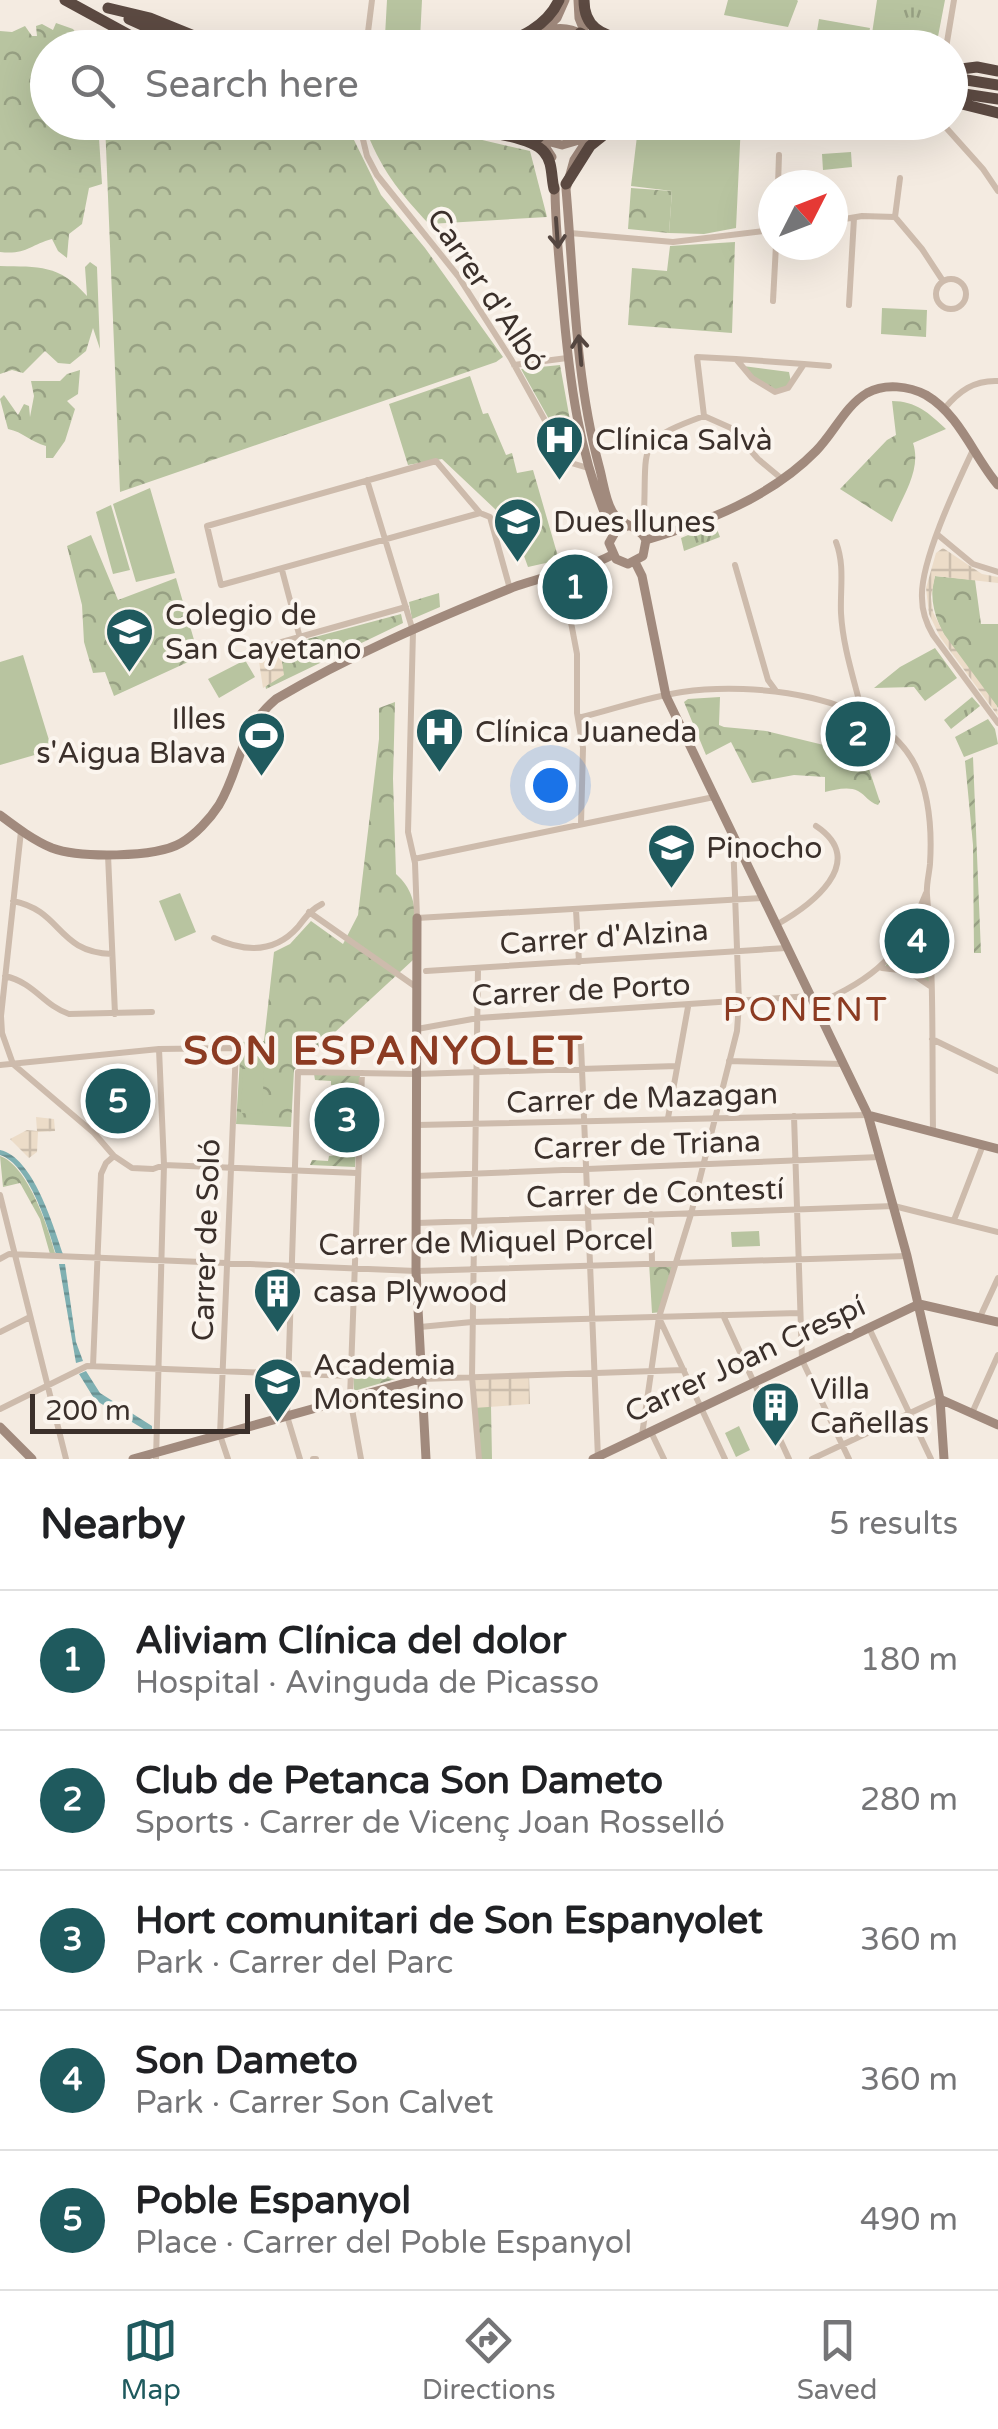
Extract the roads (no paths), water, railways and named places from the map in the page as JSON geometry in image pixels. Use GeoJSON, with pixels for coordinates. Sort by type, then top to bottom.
{"type":"FeatureCollection","features":[{"type":"Feature","properties":{"kind":"highway"},"geometry":{"type":"LineString","coordinates":[[65,0],[120,30]]}},
{"type":"Feature","properties":{"kind":"highway"},"geometry":{"type":"LineString","coordinates":[[94,0],[155,30]]}},
{"type":"Feature","properties":{"kind":"highway"},"geometry":{"type":"LineString","coordinates":[[532,30],[562,0]]}},
{"type":"Feature","properties":{"kind":"highway"},"geometry":{"type":"LineString","coordinates":[[581,0],[588,23],[598,30]]}},
{"type":"Feature","properties":{"kind":"highway"},"geometry":{"type":"LineString","coordinates":[[108,8],[180,30]]}},
{"type":"Feature","properties":{"kind":"highway"},"geometry":{"type":"LineString","coordinates":[[968,70],[998,70]]}},
{"type":"Feature","properties":{"kind":"highway"},"geometry":{"type":"LineString","coordinates":[[968,77],[998,84]]}},
{"type":"Feature","properties":{"kind":"highway"},"geometry":{"type":"LineString","coordinates":[[968,95],[998,100]]}},
{"type":"Feature","properties":{"kind":"highway"},"geometry":{"type":"LineString","coordinates":[[968,106],[998,114]]}},
{"type":"Feature","properties":{"kind":"highway"},"geometry":{"type":"LineString","coordinates":[[520,140],[534,144],[549,160],[560,187]]}},
{"type":"Feature","properties":{"kind":"highway"},"geometry":{"type":"LineString","coordinates":[[560,187],[598,140]]}},
{"type":"Feature","properties":{"kind":"street"},"geometry":{"type":"LineString","coordinates":[[368,30],[372,0]]}},
{"type":"Feature","properties":{"kind":"street"},"geometry":{"type":"LineString","coordinates":[[543,30],[557,18],[562,0]]}},
{"type":"Feature","properties":{"kind":"street"},"geometry":{"type":"LineString","coordinates":[[581,0],[579,18],[583,30]]}},
{"type":"Feature","properties":{"kind":"street"},"geometry":{"type":"LineString","coordinates":[[949,30],[954,0]]}},
{"type":"Feature","properties":{"kind":"street","name":"Carrer d'Albó"},"geometry":{"type":"LineString","coordinates":[[363,140],[377,175],[458,276],[568,462],[588,468]]}},
{"type":"Feature","properties":{"kind":"street"},"geometry":{"type":"LineString","coordinates":[[541,140],[553,159],[570,232],[586,409],[612,511],[628,526],[640,530],[646,540],[643,556],[635,562],[622,563],[612,554],[609,544],[614,533],[628,526]]}},
{"type":"Feature","properties":{"kind":"street"},"geometry":{"type":"LineString","coordinates":[[549,140],[567,144],[575,140]]}},
{"type":"Feature","properties":{"kind":"street"},"geometry":{"type":"LineString","coordinates":[[588,140],[560,187],[567,358],[588,468],[614,533]]}},
{"type":"Feature","properties":{"kind":"street"},"geometry":{"type":"LineString","coordinates":[[957,140],[998,191]]}},
{"type":"Feature","properties":{"kind":"street"},"geometry":{"type":"LineString","coordinates":[[778,155],[778,170]]}},
{"type":"Feature","properties":{"kind":"street"},"geometry":{"type":"LineString","coordinates":[[900,178],[894,217],[943,281]]}},
{"type":"Feature","properties":{"kind":"street"},"geometry":{"type":"LineString","coordinates":[[848,219],[894,217]]}},
{"type":"Feature","properties":{"kind":"street"},"geometry":{"type":"LineString","coordinates":[[849,305],[854,218]]}},
{"type":"Feature","properties":{"kind":"street"},"geometry":{"type":"LineString","coordinates":[[570,232],[672,242],[758,232]]}},
{"type":"Feature","properties":{"kind":"street"},"geometry":{"type":"LineString","coordinates":[[773,301],[775,260]]}},
{"type":"Feature","properties":{"kind":"street"},"geometry":{"type":"LineString","coordinates":[[957,280],[964,286],[966,296],[962,304],[953,308],[940,304],[937,290],[943,281],[957,280]]}},
{"type":"Feature","properties":{"kind":"street"},"geometry":{"type":"LineString","coordinates":[[514,365],[567,358]]}},
{"type":"Feature","properties":{"kind":"street"},"geometry":{"type":"LineString","coordinates":[[704,416],[697,358],[829,366]]}},
{"type":"Feature","properties":{"kind":"street"},"geometry":{"type":"LineString","coordinates":[[736,360],[752,378],[775,392],[788,388],[804,364]]}},
{"type":"Feature","properties":{"kind":"street"},"geometry":{"type":"LineString","coordinates":[[944,409],[956,395],[979,381],[998,381]]}},
{"type":"Feature","properties":{"kind":"street"},"geometry":{"type":"LineString","coordinates":[[646,540],[714,516],[783,480],[814,454],[854,404],[877,389],[894,386],[913,389],[944,409],[998,486]]}},
{"type":"Feature","properties":{"kind":"street"},"geometry":{"type":"LineString","coordinates":[[644,512],[647,450],[654,437],[704,416],[731,428],[783,480]]}},
{"type":"Feature","properties":{"kind":"street"},"geometry":{"type":"LineString","coordinates":[[972,452],[922,584],[925,621],[998,723]]}},
{"type":"Feature","properties":{"kind":"street"},"geometry":{"type":"LineString","coordinates":[[480,513],[222,585],[207,526],[436,461],[480,513],[490,517],[510,589]]}},
{"type":"Feature","properties":{"kind":"street"},"geometry":{"type":"LineString","coordinates":[[367,480],[413,631],[408,832],[418,918],[416,1271],[426,1459]]}},
{"type":"Feature","properties":{"kind":"street"},"geometry":{"type":"LineString","coordinates":[[938,536],[973,564],[998,572]]}},
{"type":"Feature","properties":{"kind":"street"},"geometry":{"type":"LineString","coordinates":[[836,542],[842,558],[845,644],[863,716]]}},
{"type":"Feature","properties":{"kind":"street"},"geometry":{"type":"LineString","coordinates":[[0,815],[55,849],[108,854],[179,844],[200,828],[218,806],[247,731],[260,713],[299,686],[510,589],[592,566],[612,554]]}},
{"type":"Feature","properties":{"kind":"street"},"geometry":{"type":"LineString","coordinates":[[635,562],[642,576],[666,696],[868,1115],[907,1256],[940,1399],[944,1459]]}},
{"type":"Feature","properties":{"kind":"street"},"geometry":{"type":"LineString","coordinates":[[735,565],[768,680],[777,692]]}},
{"type":"Feature","properties":{"kind":"street"},"geometry":{"type":"LineString","coordinates":[[282,570],[300,638]]}},
{"type":"Feature","properties":{"kind":"street"},"geometry":{"type":"LineString","coordinates":[[257,649],[406,607]]}},
{"type":"Feature","properties":{"kind":"street"},"geometry":{"type":"LineString","coordinates":[[561,614],[569,612],[577,654],[578,718],[583,748],[580,824]]}},
{"type":"Feature","properties":{"kind":"street"},"geometry":{"type":"LineString","coordinates":[[578,718],[696,691],[777,692],[835,704],[863,716],[906,750],[922,783],[930,831],[927,892],[931,917],[933,1132]]}},
{"type":"Feature","properties":{"kind":"street"},"geometry":{"type":"LineString","coordinates":[[414,859],[714,798]]}},
{"type":"Feature","properties":{"kind":"street"},"geometry":{"type":"LineString","coordinates":[[775,925],[823,892],[836,868],[832,841],[816,826]]}},
{"type":"Feature","properties":{"kind":"street"},"geometry":{"type":"LineString","coordinates":[[21,831],[2,1034],[13,1064],[132,1168],[164,1165],[357,1173]]}},
{"type":"Feature","properties":{"kind":"street"},"geometry":{"type":"LineString","coordinates":[[664,1459],[646,1434],[659,1317],[691,1214],[737,1031],[740,1003],[732,836]]}},
{"type":"Feature","properties":{"kind":"street"},"geometry":{"type":"LineString","coordinates":[[108,854],[115,1014]]}},
{"type":"Feature","properties":{"kind":"street"},"geometry":{"type":"LineString","coordinates":[[881,968],[912,931],[927,892]]}},
{"type":"Feature","properties":{"kind":"street"},"geometry":{"type":"LineString","coordinates":[[418,918],[762,898]]}},
{"type":"Feature","properties":{"kind":"street"},"geometry":{"type":"LineString","coordinates":[[13,901],[42,910],[69,941],[84,950],[112,954]]}},
{"type":"Feature","properties":{"kind":"street"},"geometry":{"type":"LineString","coordinates":[[214,938],[239,948],[264,948],[289,936],[309,912],[322,904]]}},
{"type":"Feature","properties":{"kind":"street"},"geometry":{"type":"LineString","coordinates":[[576,910],[579,962]]}},
{"type":"Feature","properties":{"kind":"street"},"geometry":{"type":"LineString","coordinates":[[309,912],[416,987]]}},
{"type":"Feature","properties":{"kind":"street","name":"Carrer d'Alzina"},"geometry":{"type":"LineString","coordinates":[[426,972],[786,948]]}},
{"type":"Feature","properties":{"kind":"street"},"geometry":{"type":"LineString","coordinates":[[478,968],[472,1377],[479,1459]]}},
{"type":"Feature","properties":{"kind":"street"},"geometry":{"type":"LineString","coordinates":[[881,968],[908,972],[931,986]]}},
{"type":"Feature","properties":{"kind":"street","name":"Carrer de Porto"},"geometry":{"type":"LineString","coordinates":[[416,1029],[478,1018],[812,1000],[855,986],[881,968]]}},
{"type":"Feature","properties":{"kind":"street"},"geometry":{"type":"LineString","coordinates":[[5,976],[32,986],[56,1010],[84,1015],[152,1012]]}},
{"type":"Feature","properties":{"kind":"street"},"geometry":{"type":"LineString","coordinates":[[668,1118],[688,1007]]}},
{"type":"Feature","properties":{"kind":"street"},"geometry":{"type":"LineString","coordinates":[[932,1040],[998,1071]]}},
{"type":"Feature","properties":{"kind":"street"},"geometry":{"type":"LineString","coordinates":[[580,1045],[597,1458]]}},
{"type":"Feature","properties":{"kind":"street"},"geometry":{"type":"LineString","coordinates":[[0,1065],[160,1048],[164,1165],[156,1456]]}},
{"type":"Feature","properties":{"kind":"street","name":"Carrer de Soló"},"geometry":{"type":"LineString","coordinates":[[160,1048],[236,1048],[220,1435]]}},
{"type":"Feature","properties":{"kind":"street"},"geometry":{"type":"LineString","coordinates":[[729,1060],[842,1064]]}},
{"type":"Feature","properties":{"kind":"street"},"geometry":{"type":"LineString","coordinates":[[300,1459],[287,1416],[298,1072],[416,1074],[677,1066]]}},
{"type":"Feature","properties":{"kind":"street"},"geometry":{"type":"LineString","coordinates":[[361,1459],[350,1376],[362,1073]]}},
{"type":"Feature","properties":{"kind":"street"},"geometry":{"type":"LineString","coordinates":[[868,1115],[998,1149]]}},
{"type":"Feature","properties":{"kind":"street","name":"Carrer de Mazagan"},"geometry":{"type":"LineString","coordinates":[[417,1124],[868,1115]]}},
{"type":"Feature","properties":{"kind":"street"},"geometry":{"type":"LineString","coordinates":[[794,1116],[802,1360],[849,1459]]}},
{"type":"Feature","properties":{"kind":"street"},"geometry":{"type":"LineString","coordinates":[[954,1220],[983,1145]]}},
{"type":"Feature","properties":{"kind":"street"},"geometry":{"type":"LineString","coordinates":[[90,1366],[101,1174],[114,1156]]}},
{"type":"Feature","properties":{"kind":"street","name":"Carrer de Triana"},"geometry":{"type":"LineString","coordinates":[[416,1176],[880,1158]]}},
{"type":"Feature","properties":{"kind":"street"},"geometry":{"type":"LineString","coordinates":[[0,1195],[66,1459]]}},
{"type":"Feature","properties":{"kind":"street","name":"Carrer de Contestí"},"geometry":{"type":"LineString","coordinates":[[417,1223],[894,1206],[998,1232]]}},
{"type":"Feature","properties":{"kind":"street"},"geometry":{"type":"LineString","coordinates":[[651,1214],[652,1262]]}},
{"type":"Feature","properties":{"kind":"street","name":"Carrer de Miquel Porcel"},"geometry":{"type":"LineString","coordinates":[[0,1259],[16,1255],[416,1271],[907,1256]]}},
{"type":"Feature","properties":{"kind":"street"},"geometry":{"type":"LineString","coordinates":[[980,1317],[998,1278]]}},
{"type":"Feature","properties":{"kind":"street"},"geometry":{"type":"LineString","coordinates":[[918,1304],[998,1322]]}},
{"type":"Feature","properties":{"kind":"street","name":"Carrer Joan Crespí"},"geometry":{"type":"LineString","coordinates":[[597,1458],[918,1304]]}},
{"type":"Feature","properties":{"kind":"street"},"geometry":{"type":"LineString","coordinates":[[418,1327],[472,1322],[799,1313]]}},
{"type":"Feature","properties":{"kind":"street"},"geometry":{"type":"LineString","coordinates":[[724,1315],[789,1459]]}},
{"type":"Feature","properties":{"kind":"street"},"geometry":{"type":"LineString","coordinates":[[0,1332],[31,1317]]}},
{"type":"Feature","properties":{"kind":"street"},"geometry":{"type":"LineString","coordinates":[[659,1317],[726,1459]]}},
{"type":"Feature","properties":{"kind":"street"},"geometry":{"type":"LineString","coordinates":[[869,1328],[931,1457]]}},
{"type":"Feature","properties":{"kind":"street"},"geometry":{"type":"LineString","coordinates":[[972,1413],[998,1355]]}},
{"type":"Feature","properties":{"kind":"street"},"geometry":{"type":"LineString","coordinates":[[0,1409],[90,1366],[350,1376]]}},
{"type":"Feature","properties":{"kind":"street"},"geometry":{"type":"LineString","coordinates":[[133,1459],[156,1456],[420,1379],[684,1370]]}},
{"type":"Feature","properties":{"kind":"street"},"geometry":{"type":"LineString","coordinates":[[812,1459],[940,1399],[998,1425]]}},
{"type":"Feature","properties":{"kind":"street"},"geometry":{"type":"LineString","coordinates":[[0,1428],[32,1459]]}},
{"type":"Feature","properties":{"kind":"street"},"geometry":{"type":"LineString","coordinates":[[220,1435],[228,1459]]}},
{"type":"Feature","properties":{"kind":"water"},"geometry":{"type":"Polygon","coordinates":[[[0,1150],[12,1155],[32,1178],[63,1254],[56,1254],[28,1183],[20,1170],[0,1155],[0,1150]]]}},
{"type":"Feature","properties":{"kind":"water"},"geometry":{"type":"Polygon","coordinates":[[[59,1264],[65,1264],[76,1342],[83,1361],[76,1363],[59,1264]]]}},
{"type":"Feature","properties":{"kind":"water"},"geometry":{"type":"Polygon","coordinates":[[[86,1371],[100,1393],[152,1426],[152,1434],[95,1400],[79,1374],[86,1371]]]}},
{"type":"Feature","properties":{"kind":"place","name":"Clínica Salvà"},"geometry":{"type":"Point","coordinates":[560,482]}},
{"type":"Feature","properties":{"kind":"place","name":"Dues llunes"},"geometry":{"type":"Point","coordinates":[518,564]}},
{"type":"Feature","properties":{"kind":"place","name":"Aliviam Clínica del dolor"},"geometry":{"type":"Point","coordinates":[575,587]}},
{"type":"Feature","properties":{"kind":"place","name":"Colegio de San Cayetano"},"geometry":{"type":"Point","coordinates":[130,674]}},
{"type":"Feature","properties":{"kind":"place","name":"Club de Petanca Son Dameto"},"geometry":{"type":"Point","coordinates":[858,734]}},
{"type":"Feature","properties":{"kind":"place","name":"Clínica Juaneda"},"geometry":{"type":"Point","coordinates":[440,774]}},
{"type":"Feature","properties":{"kind":"place","name":"Illes s'Aigua Blava"},"geometry":{"type":"Point","coordinates":[261,778]}},
{"type":"Feature","properties":{"kind":"place","name":"Pinocho"},"geometry":{"type":"Point","coordinates":[671,890]}},
{"type":"Feature","properties":{"kind":"place","name":"Son Dameto"},"geometry":{"type":"Point","coordinates":[917,941]}},
{"type":"Feature","properties":{"kind":"place","name":"Poble Espanyol"},"geometry":{"type":"Point","coordinates":[118,1101]}},
{"type":"Feature","properties":{"kind":"place","name":"Hort comunitari de Son Espanyolet"},"geometry":{"type":"Point","coordinates":[347,1120]}},
{"type":"Feature","properties":{"kind":"place","name":"casa Plywood"},"geometry":{"type":"Point","coordinates":[278,1334]}},
{"type":"Feature","properties":{"kind":"place","name":"Academia Montesino"},"geometry":{"type":"Point","coordinates":[278,1424]}},
{"type":"Feature","properties":{"kind":"place","name":"Villa Cañellas"},"geometry":{"type":"Point","coordinates":[775,1448]}},
{"type":"Feature","properties":{"kind":"district","name":"PONENT"},"geometry":{"type":"Point","coordinates":[806,1009]}},
{"type":"Feature","properties":{"kind":"district","name":"SON ESPANYOLET"},"geometry":{"type":"Point","coordinates":[384,1050]}}]}
